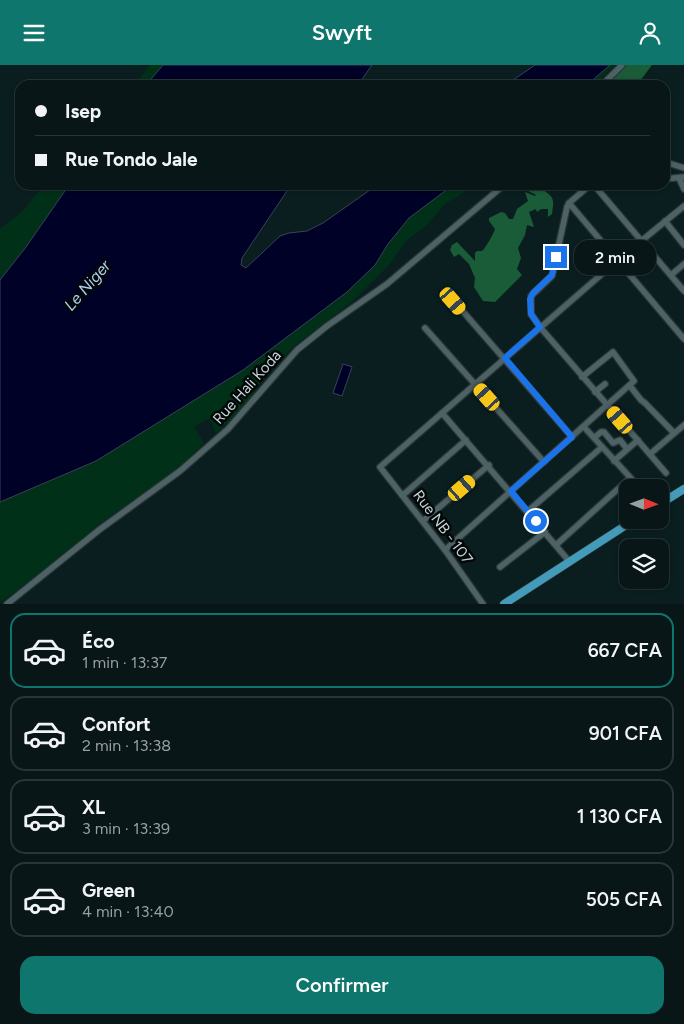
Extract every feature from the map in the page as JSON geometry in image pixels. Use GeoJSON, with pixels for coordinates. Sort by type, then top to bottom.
{"type":"FeatureCollection","features":[{"type":"Feature","properties":{"kind":"main road"},"geometry":{"type":"LineString","coordinates":[[669,498],[684,489]]}},
{"type":"Feature","properties":{"kind":"main road"},"geometry":{"type":"LineString","coordinates":[[504,604],[620,529]]}},
{"type":"Feature","properties":{"kind":"street"},"geometry":{"type":"LineString","coordinates":[[607,80],[622,65]]}},
{"type":"Feature","properties":{"kind":"street"},"geometry":{"type":"LineString","coordinates":[[670,164],[684,168]]}},
{"type":"Feature","properties":{"kind":"street"},"geometry":{"type":"LineString","coordinates":[[681,177],[684,189]]}},
{"type":"Feature","properties":{"kind":"street","name":"Rue Hali Koda"},"geometry":{"type":"LineString","coordinates":[[7,604],[99,530],[180,471],[228,429],[297,350],[327,326],[387,284],[498,190]]}},
{"type":"Feature","properties":{"kind":"street"},"geometry":{"type":"LineString","coordinates":[[584,190],[569,203],[565,212],[552,275],[533,293],[530,299],[531,314],[582,377],[666,473]]}},
{"type":"Feature","properties":{"kind":"street"},"geometry":{"type":"LineString","coordinates":[[598,190],[684,291]]}},
{"type":"Feature","properties":{"kind":"street"},"geometry":{"type":"LineString","coordinates":[[569,203],[684,339]]}},
{"type":"Feature","properties":{"kind":"street"},"geometry":{"type":"LineString","coordinates":[[569,561],[489,465],[442,413],[540,327],[684,206]]}},
{"type":"Feature","properties":{"kind":"street"},"geometry":{"type":"LineString","coordinates":[[665,221],[684,245]]}},
{"type":"Feature","properties":{"kind":"street"},"geometry":{"type":"LineString","coordinates":[[671,275],[684,264]]}},
{"type":"Feature","properties":{"kind":"street"},"geometry":{"type":"LineString","coordinates":[[453,301],[505,358],[572,437]]}},
{"type":"Feature","properties":{"kind":"street"},"geometry":{"type":"LineString","coordinates":[[425,327],[544,462]]}},
{"type":"Feature","properties":{"kind":"street"},"geometry":{"type":"LineString","coordinates":[[445,549],[630,386],[634,379],[614,352],[582,377]]}},
{"type":"Feature","properties":{"kind":"street"},"geometry":{"type":"LineString","coordinates":[[595,392],[605,384]]}},
{"type":"Feature","properties":{"kind":"street"},"geometry":{"type":"LineString","coordinates":[[630,386],[641,400],[674,433]]}},
{"type":"Feature","properties":{"kind":"street","name":"Rue NB - 107"},"geometry":{"type":"LineString","coordinates":[[442,413],[380,467],[445,549],[483,604]]}},
{"type":"Feature","properties":{"kind":"street"},"geometry":{"type":"LineString","coordinates":[[650,454],[684,425]]}},
{"type":"Feature","properties":{"kind":"street"},"geometry":{"type":"LineString","coordinates":[[556,545],[630,478],[584,427]]}},
{"type":"Feature","properties":{"kind":"street"},"geometry":{"type":"LineString","coordinates":[[594,438],[603,432],[612,443],[620,440],[627,449]]}},
{"type":"Feature","properties":{"kind":"street"},"geometry":{"type":"LineString","coordinates":[[403,495],[466,440]]}},
{"type":"Feature","properties":{"kind":"street"},"geometry":{"type":"LineString","coordinates":[[614,461],[638,440]]}},
{"type":"Feature","properties":{"kind":"street"},"geometry":{"type":"LineString","coordinates":[[528,511],[602,447]]}},
{"type":"Feature","properties":{"kind":"street"},"geometry":{"type":"LineString","coordinates":[[423,521],[489,465]]}},
{"type":"Feature","properties":{"kind":"street"},"geometry":{"type":"LineString","coordinates":[[500,567],[545,532]]}},
{"type":"Feature","properties":{"kind":"green space"},"geometry":{"type":"Polygon","coordinates":[[[150,65],[163,65],[150,80],[138,80],[150,65]]]}},
{"type":"Feature","properties":{"kind":"green space"},"geometry":{"type":"Polygon","coordinates":[[[610,65],[615,65],[599,80],[593,80],[610,65]]]}},
{"type":"Feature","properties":{"kind":"green space"},"geometry":{"type":"Polygon","coordinates":[[[624,65],[652,65],[641,80],[610,80],[624,65]]]}},
{"type":"Feature","properties":{"kind":"green space"},"geometry":{"type":"Polygon","coordinates":[[[40,190],[66,190],[26,247],[0,280],[0,229],[22,212],[40,190]]]}},
{"type":"Feature","properties":{"kind":"green space"},"geometry":{"type":"Polygon","coordinates":[[[446,190],[468,190],[445,204],[426,226],[407,240],[389,265],[353,301],[292,348],[263,379],[245,406],[216,433],[209,418],[194,427],[204,443],[179,467],[101,523],[0,603],[0,502],[96,461],[243,370],[347,292],[375,265],[388,244],[409,218],[446,190]]]}},
{"type":"Feature","properties":{"kind":"green space"},"geometry":{"type":"Polygon","coordinates":[[[527,190],[543,190],[549,195],[553,199],[552,214],[548,217],[548,209],[541,209],[537,212],[536,209],[529,212],[534,227],[527,225],[525,235],[518,248],[521,258],[517,269],[522,275],[495,302],[483,301],[474,287],[475,278],[469,264],[459,254],[454,257],[450,250],[452,245],[457,242],[475,261],[475,253],[483,250],[495,229],[489,218],[501,212],[505,213],[509,219],[513,219],[517,209],[528,201],[525,192],[536,195],[527,190]]]}},
{"type":"Feature","properties":{"kind":"water"},"geometry":{"type":"Polygon","coordinates":[[[163,65],[372,65],[362,80],[150,80],[163,65]]]}},
{"type":"Feature","properties":{"kind":"water"},"geometry":{"type":"Polygon","coordinates":[[[535,65],[610,65],[593,80],[513,80],[535,65]]]}},
{"type":"Feature","properties":{"kind":"water","name":"Le Niger"},"geometry":{"type":"Polygon","coordinates":[[[66,190],[288,190],[242,258],[241,265],[246,268],[280,236],[307,231],[323,223],[370,190],[446,190],[409,218],[388,244],[375,265],[347,292],[243,370],[96,461],[0,502],[0,280],[26,247],[66,190]]]}},
{"type":"Feature","properties":{"kind":"water"},"geometry":{"type":"Polygon","coordinates":[[[343,364],[352,367],[342,396],[333,393],[343,364]]]}},
{"type":"Feature","properties":{"kind":"route"},"geometry":{"type":"LineString","coordinates":[[536,521],[511,491],[572,437],[505,358],[540,327],[531,314],[530,299],[533,293],[551,277],[556,257]]}}]}
